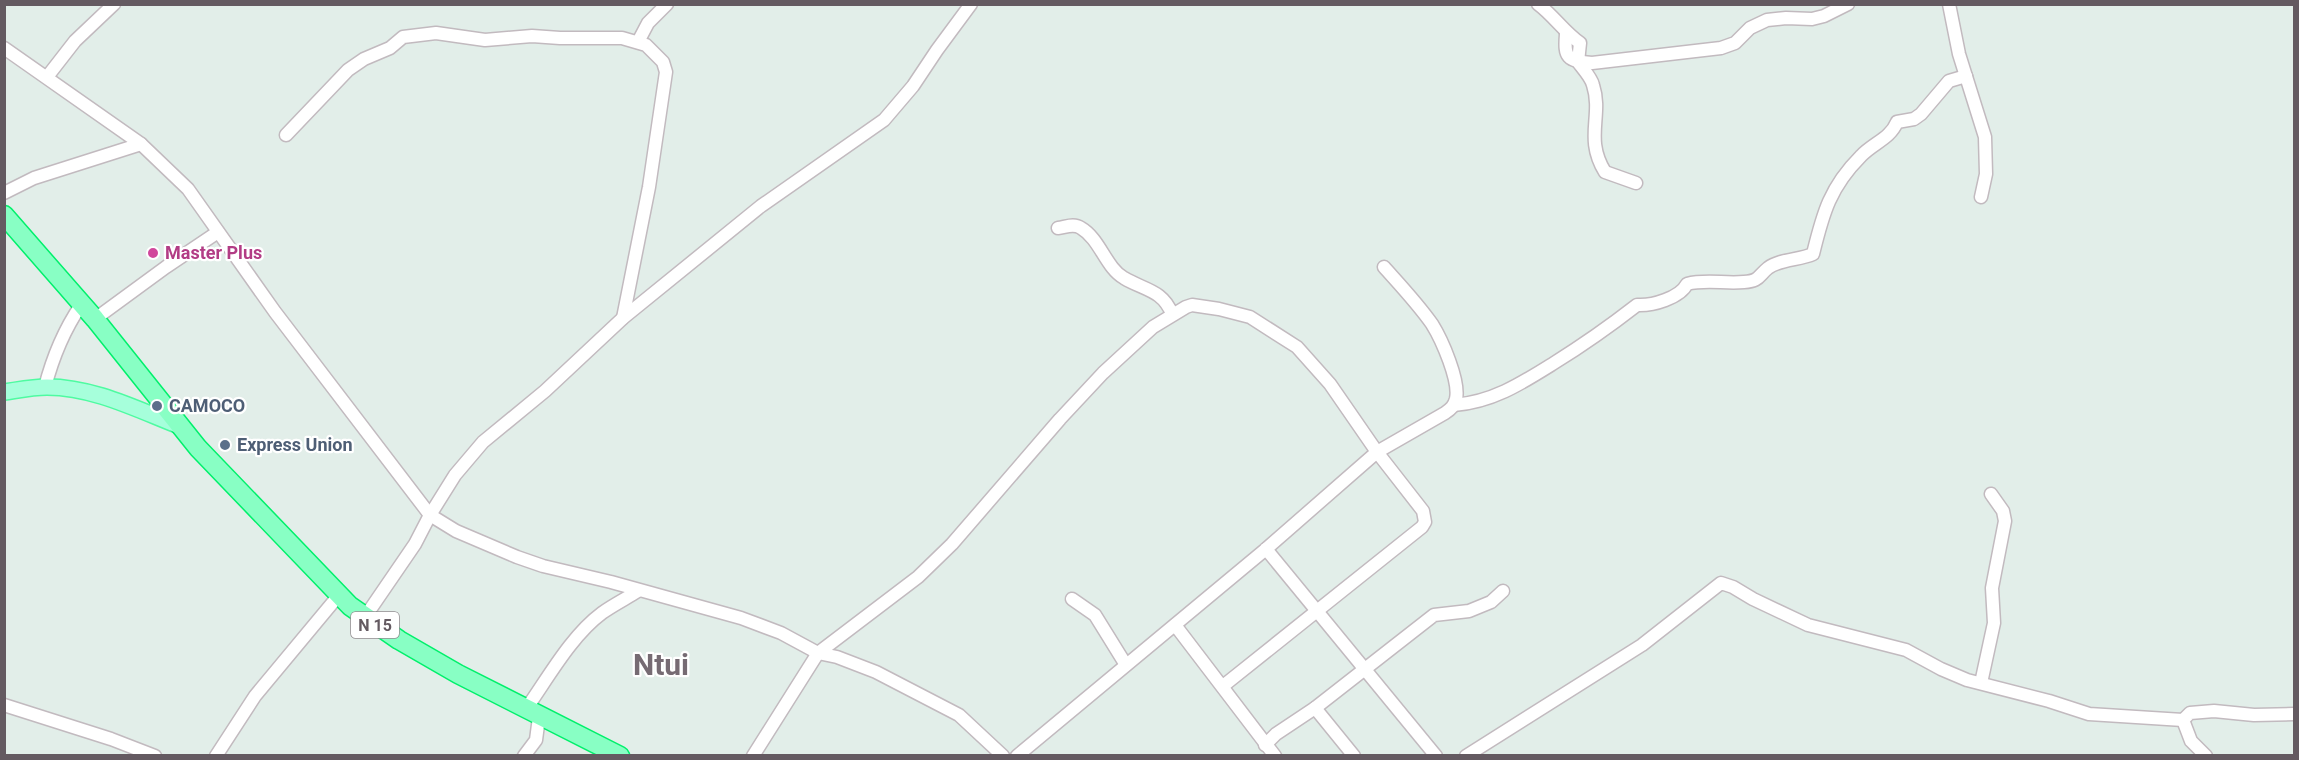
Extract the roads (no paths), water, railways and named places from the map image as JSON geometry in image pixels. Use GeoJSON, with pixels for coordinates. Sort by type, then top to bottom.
{"type":"FeatureCollection","features":[{"type":"Feature","properties":{"kind":"highway","name":"N 15"},"geometry":{"type":"LineString","coordinates":[[4,215],[95,319],[198,448],[339,595],[365,617],[399,640],[458,674],[620,756]]}},
{"type":"Feature","properties":{"kind":"main road"},"geometry":{"type":"LineString","coordinates":[[4,392],[45,387],[71,388],[104,396],[182,427]]}},
{"type":"Feature","properties":{"kind":"street"},"geometry":{"type":"LineString","coordinates":[[47,77],[75,41],[114,4]]}},
{"type":"Feature","properties":{"kind":"street"},"geometry":{"type":"LineString","coordinates":[[638,42],[648,23],[667,4]]}},
{"type":"Feature","properties":{"kind":"street"},"geometry":{"type":"LineString","coordinates":[[365,617],[415,544],[455,475],[483,442],[552,385],[623,318],[761,206],[884,120],[913,86],[971,4]]}},
{"type":"Feature","properties":{"kind":"street"},"geometry":{"type":"LineString","coordinates":[[1538,4],[1552,16],[1566,34],[1567,55],[1578,62],[1593,83],[1595,151],[1599,163],[1605,172],[1636,183]]}},
{"type":"Feature","properties":{"kind":"street"},"geometry":{"type":"LineString","coordinates":[[1578,62],[1592,63],[1721,48],[1735,43],[1750,28],[1767,20],[1812,19],[1824,16],[1848,4]]}},
{"type":"Feature","properties":{"kind":"street"},"geometry":{"type":"LineString","coordinates":[[1949,4],[1956,43],[1985,137],[1986,174],[1981,197]]}},
{"type":"Feature","properties":{"kind":"street"},"geometry":{"type":"LineString","coordinates":[[286,135],[348,70],[364,59],[390,48],[403,37],[436,33],[485,40],[545,36],[622,38],[638,42],[659,56],[666,72],[649,187],[623,318]]}},
{"type":"Feature","properties":{"kind":"street"},"geometry":{"type":"LineString","coordinates":[[4,48],[141,144],[188,189],[275,312],[430,515],[456,531],[517,557],[757,624],[818,653],[837,657],[876,672],[950,710],[994,745],[1003,756]]}},
{"type":"Feature","properties":{"kind":"street"},"geometry":{"type":"LineString","coordinates":[[1454,405],[1473,404],[1516,387],[1591,340],[1637,305],[1646,306],[1675,295],[1687,284],[1695,282],[1743,283],[1754,280],[1762,276],[1768,268],[1813,254],[1823,213],[1840,177],[1863,153],[1894,130],[1897,122],[1914,119],[1949,81],[1966,76]]}},
{"type":"Feature","properties":{"kind":"street"},"geometry":{"type":"LineString","coordinates":[[4,193],[34,178],[141,144]]}},
{"type":"Feature","properties":{"kind":"street"},"geometry":{"type":"LineString","coordinates":[[1058,228],[1072,225],[1084,229],[1123,278],[1161,296],[1168,302],[1173,314]]}},
{"type":"Feature","properties":{"kind":"street"},"geometry":{"type":"LineString","coordinates":[[95,319],[218,232]]}},
{"type":"Feature","properties":{"kind":"street"},"geometry":{"type":"LineString","coordinates":[[1017,756],[1266,549],[1377,452],[1445,413],[1454,405],[1457,396],[1451,366],[1434,327],[1384,267]]}},
{"type":"Feature","properties":{"kind":"street"},"geometry":{"type":"LineString","coordinates":[[45,387],[57,348],[68,324],[81,304]]}},
{"type":"Feature","properties":{"kind":"street"},"geometry":{"type":"LineString","coordinates":[[753,756],[818,653],[918,577],[952,544],[1060,418],[1103,373],[1145,334],[1173,314],[1192,305],[1250,317],[1297,347],[1330,384],[1377,452],[1423,511],[1425,522],[1422,527],[1222,686]]}},
{"type":"Feature","properties":{"kind":"street"},"geometry":{"type":"LineString","coordinates":[[1981,683],[1994,623],[1992,588],[2005,521],[2003,511],[1991,494]]}},
{"type":"Feature","properties":{"kind":"street"},"geometry":{"type":"LineString","coordinates":[[1266,549],[1436,756]]}},
{"type":"Feature","properties":{"kind":"street"},"geometry":{"type":"LineString","coordinates":[[1466,756],[1642,645],[1713,592],[1720,584],[1733,587],[1808,625],[1906,650],[1941,669],[1981,683],[2089,714],[2183,720],[2190,713],[2214,711],[2254,715],[2295,714]]}},
{"type":"Feature","properties":{"kind":"street"},"geometry":{"type":"LineString","coordinates":[[524,756],[536,740],[533,713],[561,658],[601,614],[638,591]]}},
{"type":"Feature","properties":{"kind":"street"},"geometry":{"type":"LineString","coordinates":[[1263,741],[1315,708],[1434,615],[1469,611],[1491,602],[1503,591]]}},
{"type":"Feature","properties":{"kind":"street"},"geometry":{"type":"LineString","coordinates":[[216,756],[255,696],[339,595]]}},
{"type":"Feature","properties":{"kind":"street"},"geometry":{"type":"LineString","coordinates":[[1072,599],[1095,615],[1126,665]]}},
{"type":"Feature","properties":{"kind":"street"},"geometry":{"type":"LineString","coordinates":[[1175,625],[1275,756]]}},
{"type":"Feature","properties":{"kind":"street"},"geometry":{"type":"LineString","coordinates":[[4,705],[111,739],[155,756]]}},
{"type":"Feature","properties":{"kind":"street"},"geometry":{"type":"LineString","coordinates":[[1315,708],[1354,756]]}},
{"type":"Feature","properties":{"kind":"street"},"geometry":{"type":"LineString","coordinates":[[2183,720],[2191,741],[2206,756]]}},
{"type":"Feature","properties":{"kind":"place","name":"Master Plus"},"geometry":{"type":"Point","coordinates":[153,253]}},
{"type":"Feature","properties":{"kind":"place","name":"CAMOCO"},"geometry":{"type":"Point","coordinates":[157,406]}},
{"type":"Feature","properties":{"kind":"place","name":"Express Union"},"geometry":{"type":"Point","coordinates":[225,445]}},
{"type":"Feature","properties":{"kind":"district","name":"Ntui"},"geometry":{"type":"Point","coordinates":[661,665]}}]}
